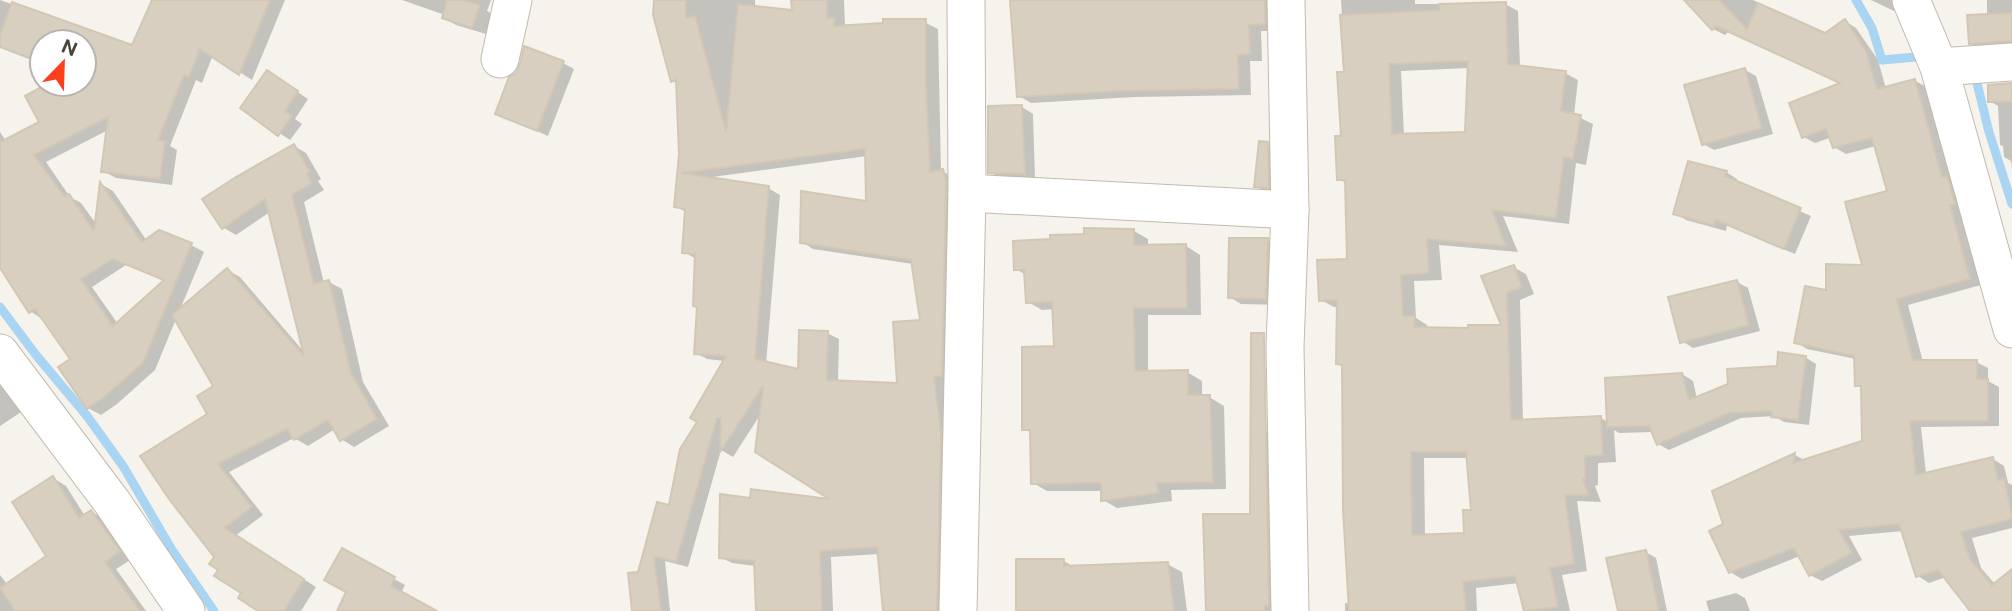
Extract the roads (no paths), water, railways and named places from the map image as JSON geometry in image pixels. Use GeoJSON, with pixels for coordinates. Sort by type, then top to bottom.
{"type":"FeatureCollection","features":[{"type":"Feature","properties":{"kind":"street"},"geometry":{"type":"LineString","coordinates":[[500,59],[513,0]]}},
{"type":"Feature","properties":{"kind":"street"},"geometry":{"type":"LineString","coordinates":[[958,611],[967,193],[966,0]]}},
{"type":"Feature","properties":{"kind":"street"},"geometry":{"type":"LineString","coordinates":[[1286,0],[1290,210],[1284,347],[1290,611]]}},
{"type":"Feature","properties":{"kind":"street"},"geometry":{"type":"LineString","coordinates":[[1911,0],[1939,67],[2012,329]]}},
{"type":"Feature","properties":{"kind":"street"},"geometry":{"type":"LineString","coordinates":[[1939,67],[2012,62]]}},
{"type":"Feature","properties":{"kind":"street"},"geometry":{"type":"LineString","coordinates":[[967,193],[1290,210]]}},
{"type":"Feature","properties":{"kind":"street"},"geometry":{"type":"LineString","coordinates":[[0,353],[112,502],[186,611]]}},
{"type":"Feature","properties":{"kind":"waterway"},"geometry":{"type":"LineString","coordinates":[[1856,0],[1872,28],[1882,60],[1927,56]]}},
{"type":"Feature","properties":{"kind":"waterway"},"geometry":{"type":"LineString","coordinates":[[1974,71],[1989,132],[2012,204]]}},
{"type":"Feature","properties":{"kind":"waterway"},"geometry":{"type":"LineString","coordinates":[[0,307],[87,416],[123,466],[172,550],[214,611]]}}]}
